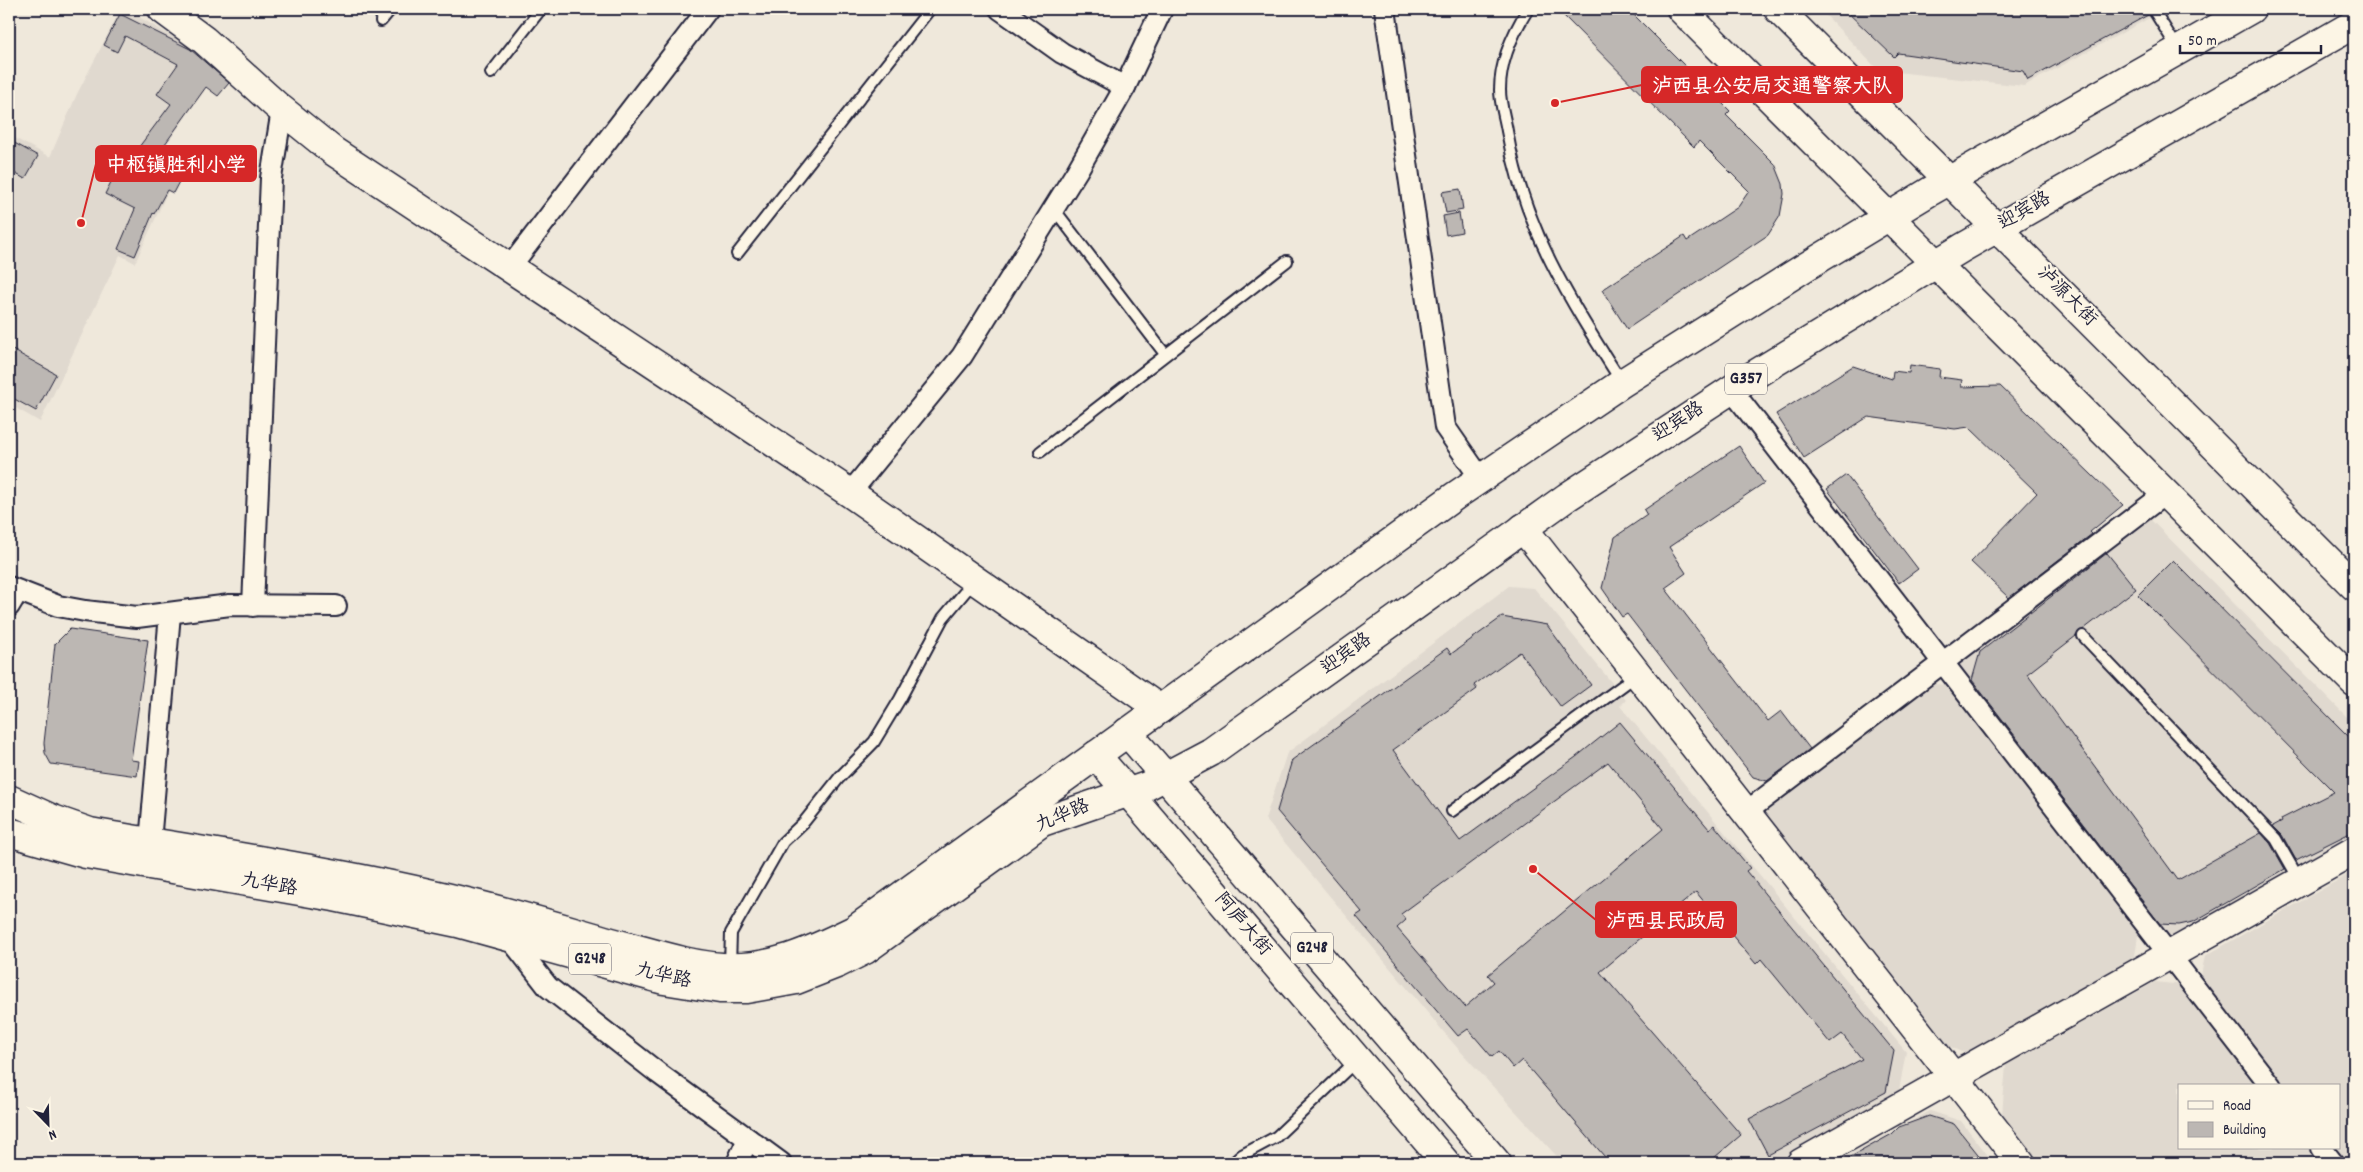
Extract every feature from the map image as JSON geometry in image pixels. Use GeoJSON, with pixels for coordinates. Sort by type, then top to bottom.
{"type":"FeatureCollection","features":[{"type":"Feature","properties":{"kind":"main road"},"geometry":{"type":"LineString","coordinates":[[162,9],[204,40],[282,110],[333,151],[850,493],[1160,709]]}},
{"type":"Feature","properties":{"kind":"main road"},"geometry":{"type":"LineString","coordinates":[[1681,9],[2354,682]]}},
{"type":"Feature","properties":{"kind":"main road","name":"泸源大街"},"geometry":{"type":"LineString","coordinates":[[1778,9],[2354,586]]}},
{"type":"Feature","properties":{"kind":"main road"},"geometry":{"type":"LineString","coordinates":[[1128,732],[1481,479],[1622,383],[1949,180],[2250,9]]}},
{"type":"Feature","properties":{"kind":"main road","name":"迎宾路"},"geometry":{"type":"LineString","coordinates":[[1129,792],[1166,777],[1235,736],[1523,528],[1731,389],[1936,263],[2354,24]]}},
{"type":"Feature","properties":{"kind":"main road"},"geometry":{"type":"LineString","coordinates":[[1523,528],[2021,1163]]}},
{"type":"Feature","properties":{"kind":"main road","name":"G248"},"geometry":{"type":"LineString","coordinates":[[1096,755],[1128,732],[1497,1163]]}},
{"type":"Feature","properties":{"kind":"main road","name":"九华路"},"geometry":{"type":"LineString","coordinates":[[9,799],[53,819],[90,832],[338,875],[463,901],[669,958],[730,967],[767,964],[790,959],[810,952],[854,930],[1096,755]]}},
{"type":"Feature","properties":{"kind":"main road","name":"阿庐大街"},"geometry":{"type":"LineString","coordinates":[[1096,755],[1446,1163]]}},
{"type":"Feature","properties":{"kind":"main road","name":"九华路"},"geometry":{"type":"LineString","coordinates":[[9,832],[86,854],[334,897],[458,922],[664,980],[720,990],[746,989],[779,984],[818,973],[865,950],[1042,822],[1129,792]]}},
{"type":"Feature","properties":{"kind":"main road"},"geometry":{"type":"LineString","coordinates":[[1801,1163],[2354,851]]}},
{"type":"Feature","properties":{"kind":"street"},"geometry":{"type":"LineString","coordinates":[[510,267],[708,9]]}},
{"type":"Feature","properties":{"kind":"street"},"geometry":{"type":"LineString","coordinates":[[1000,9],[1062,53],[1125,87]]}},
{"type":"Feature","properties":{"kind":"street"},"geometry":{"type":"LineString","coordinates":[[850,493],[962,356],[1054,209],[1125,87],[1162,9]]}},
{"type":"Feature","properties":{"kind":"street"},"geometry":{"type":"LineString","coordinates":[[1385,9],[1445,427],[1481,479]]}},
{"type":"Feature","properties":{"kind":"street"},"geometry":{"type":"LineString","coordinates":[[253,606],[271,178],[282,110]]}},
{"type":"Feature","properties":{"kind":"street"},"geometry":{"type":"LineString","coordinates":[[1731,389],[2268,1084]]}},
{"type":"Feature","properties":{"kind":"street"},"geometry":{"type":"LineString","coordinates":[[1746,812],[2166,493]]}},
{"type":"Feature","properties":{"kind":"street"},"geometry":{"type":"LineString","coordinates":[[12,595],[84,612],[137,617],[230,605],[336,606]]}},
{"type":"Feature","properties":{"kind":"street"},"geometry":{"type":"LineString","coordinates":[[150,842],[170,614]]}},
{"type":"Feature","properties":{"kind":"street"},"geometry":{"type":"LineString","coordinates":[[509,937],[548,986],[781,1163]]}},
{"type":"Feature","properties":{"kind":"street"},"geometry":{"type":"LineString","coordinates":[[737,1163],[748,1139]]}},
{"type":"Feature","properties":{"kind":"street"},"geometry":{"type":"LineString","coordinates":[[2323,1150],[2333,1163]]}},
{"type":"Feature","properties":{"kind":"lane"},"geometry":{"type":"LineString","coordinates":[[381,21],[391,9]]}},
{"type":"Feature","properties":{"kind":"lane"},"geometry":{"type":"LineString","coordinates":[[491,73],[541,9]]}},
{"type":"Feature","properties":{"kind":"lane"},"geometry":{"type":"LineString","coordinates":[[737,254],[930,9]]}},
{"type":"Feature","properties":{"kind":"lane"},"geometry":{"type":"LineString","coordinates":[[1528,9],[1509,44],[1500,90],[1517,181],[1527,211],[1548,260],[1574,307],[1622,383]]}},
{"type":"Feature","properties":{"kind":"lane"},"geometry":{"type":"LineString","coordinates":[[2153,9],[2178,50]]}},
{"type":"Feature","properties":{"kind":"lane"},"geometry":{"type":"LineString","coordinates":[[1054,209],[1165,354]]}},
{"type":"Feature","properties":{"kind":"lane"},"geometry":{"type":"LineString","coordinates":[[1040,452],[1287,261]]}},
{"type":"Feature","properties":{"kind":"lane"},"geometry":{"type":"LineString","coordinates":[[730,967],[731,932],[784,842],[804,822],[839,778],[874,742],[904,692],[943,618],[975,580]]}},
{"type":"Feature","properties":{"kind":"lane"},"geometry":{"type":"LineString","coordinates":[[2083,636],[2276,839],[2301,882]]}},
{"type":"Feature","properties":{"kind":"lane"},"geometry":{"type":"LineString","coordinates":[[1452,811],[1638,674]]}},
{"type":"Feature","properties":{"kind":"lane"},"geometry":{"type":"LineString","coordinates":[[1233,1163],[1242,1154],[1276,1137],[1358,1060]]}},
{"type":"Feature","properties":{"kind":"shaded area"},"geometry":{"type":"Polygon","coordinates":[[[121,9],[125,9],[189,46],[175,70],[204,91],[155,160],[144,179],[168,191],[135,263],[120,255],[40,422],[9,404],[9,135],[50,157],[77,94],[121,9]]]}},
{"type":"Feature","properties":{"kind":"shaded area"},"geometry":{"type":"Polygon","coordinates":[[[1820,9],[2166,9],[2024,86],[1878,70],[1820,9]]]}},
{"type":"Feature","properties":{"kind":"shaded area"},"geometry":{"type":"Polygon","coordinates":[[[2148,517],[2354,724],[2354,837],[2167,941],[1954,665],[2148,517]]]}},
{"type":"Feature","properties":{"kind":"shaded area"},"geometry":{"type":"Polygon","coordinates":[[[1509,586],[1534,588],[1626,700],[1620,706],[1906,1052],[1898,1096],[1775,1163],[1563,1163],[1453,1043],[1265,819],[1287,753],[1509,586]]]}},
{"type":"Feature","properties":{"kind":"shaded area"},"geometry":{"type":"Polygon","coordinates":[[[1929,684],[1953,685],[2139,928],[2135,956],[1976,1051],[1961,1052],[1941,1042],[1765,821],[1766,805],[1929,684]]]}},
{"type":"Feature","properties":{"kind":"shaded area"},"geometry":{"type":"Polygon","coordinates":[[[2354,871],[2354,1158],[2341,1155],[2337,1150],[2340,1150],[2340,1084],[2283,1084],[2200,980],[2205,956],[2354,871]]]}},
{"type":"Feature","properties":{"kind":"shaded area"},"geometry":{"type":"Polygon","coordinates":[[[2155,982],[2182,985],[2260,1084],[2178,1084],[2178,1150],[2314,1150],[2324,1163],[2040,1163],[2002,1115],[2006,1065],[2155,982]]]}},
{"type":"Feature","properties":{"kind":"shaded area"},"geometry":{"type":"Polygon","coordinates":[[[1930,1111],[1961,1121],[1994,1163],[1834,1163],[1930,1111]]]}},
{"type":"Feature","properties":{"kind":"building"},"geometry":{"type":"Polygon","coordinates":[[[1557,9],[1628,9],[1730,111],[1726,115],[1775,164],[1783,184],[1784,194],[1780,216],[1768,235],[1627,329],[1602,290],[1684,236],[1687,241],[1738,207],[1749,191],[1699,141],[1694,147],[1557,9]]]}},
{"type":"Feature","properties":{"kind":"building"},"geometry":{"type":"Polygon","coordinates":[[[1844,9],[2146,9],[2148,15],[2028,80],[2023,71],[1898,53],[1894,57],[1844,9]]]}},
{"type":"Feature","properties":{"kind":"building"},"geometry":{"type":"Polygon","coordinates":[[[120,14],[190,49],[229,83],[218,96],[206,87],[152,162],[182,176],[173,193],[167,190],[153,213],[135,256],[118,249],[135,209],[105,194],[122,160],[127,163],[171,104],[157,94],[178,64],[125,36],[117,52],[104,45],[120,14]]]}},
{"type":"Feature","properties":{"kind":"building"},"geometry":{"type":"Polygon","coordinates":[[[9,140],[38,156],[25,179],[9,170],[9,140]]]}},
{"type":"Feature","properties":{"kind":"building"},"geometry":{"type":"Polygon","coordinates":[[[1460,189],[1463,210],[1446,213],[1442,192],[1460,189]]]}},
{"type":"Feature","properties":{"kind":"building"},"geometry":{"type":"Polygon","coordinates":[[[1459,213],[1462,232],[1446,235],[1443,216],[1459,213]]]}},
{"type":"Feature","properties":{"kind":"building"},"geometry":{"type":"Polygon","coordinates":[[[9,348],[56,374],[36,411],[9,396],[9,348]]]}},
{"type":"Feature","properties":{"kind":"building"},"geometry":{"type":"Polygon","coordinates":[[[1910,365],[1940,369],[1939,377],[1962,380],[1961,387],[2000,386],[2123,505],[2090,532],[2092,534],[2009,598],[1971,562],[2037,493],[1969,427],[1955,429],[1868,417],[1804,458],[1776,414],[1853,366],[1892,379],[1893,371],[1909,373],[1910,365]]]}},
{"type":"Feature","properties":{"kind":"building"},"geometry":{"type":"Polygon","coordinates":[[[1739,446],[1764,483],[1669,547],[1686,573],[1665,588],[1768,721],[1781,711],[1810,749],[1767,781],[1753,777],[1627,614],[1622,617],[1602,588],[1615,537],[1647,515],[1644,510],[1739,446]]]}},
{"type":"Feature","properties":{"kind":"building"},"geometry":{"type":"Polygon","coordinates":[[[1846,475],[1918,569],[1899,583],[1827,489],[1846,475]]]}},
{"type":"Feature","properties":{"kind":"building"},"geometry":{"type":"Polygon","coordinates":[[[2107,553],[2136,589],[2079,631],[2076,636],[2027,674],[2178,880],[2261,833],[2270,843],[2285,869],[2193,922],[2179,925],[2160,924],[1972,680],[1980,652],[2107,553]]]}},
{"type":"Feature","properties":{"kind":"building"},"geometry":{"type":"Polygon","coordinates":[[[2173,560],[2354,742],[2354,831],[2296,860],[2282,835],[2273,826],[2282,821],[2281,819],[2334,792],[2138,595],[2173,560]]]}},
{"type":"Feature","properties":{"kind":"building"},"geometry":{"type":"Polygon","coordinates":[[[1502,617],[1547,625],[1591,685],[1561,707],[1520,652],[1474,685],[1477,689],[1393,750],[1460,841],[1576,757],[1620,722],[1709,829],[1714,825],[1750,868],[1746,871],[1894,1051],[1886,1092],[1768,1155],[1749,1119],[1862,1059],[1842,1034],[1830,1043],[1761,959],[1756,964],[1696,892],[1600,972],[1741,1135],[1708,1163],[1610,1163],[1522,1060],[1513,1068],[1499,1051],[1492,1057],[1468,1029],[1458,1036],[1356,916],[1362,912],[1277,811],[1292,760],[1447,648],[1451,654],[1502,617]],[[1608,762],[1401,914],[1406,920],[1397,928],[1465,1007],[1494,982],[1488,975],[1663,829],[1608,762]]]}},
{"type":"Feature","properties":{"kind":"building"},"geometry":{"type":"Polygon","coordinates":[[[70,629],[148,640],[131,760],[139,761],[137,776],[51,764],[45,753],[44,743],[55,644],[70,629]]]}},
{"type":"Feature","properties":{"kind":"building"},"geometry":{"type":"Polygon","coordinates":[[[1929,1116],[1954,1124],[1985,1163],[1840,1163],[1892,1134],[1899,1127],[1929,1116]]]}},
{"type":"Feature","properties":{"kind":"place","name":"泸西县公安局交通警察大队"},"geometry":{"type":"Point","coordinates":[1555,103]}},
{"type":"Feature","properties":{"kind":"place","name":"中枢镇胜利小学"},"geometry":{"type":"Point","coordinates":[81,223]}},
{"type":"Feature","properties":{"kind":"place","name":"泸西县民政局"},"geometry":{"type":"Point","coordinates":[1533,869]}}]}
